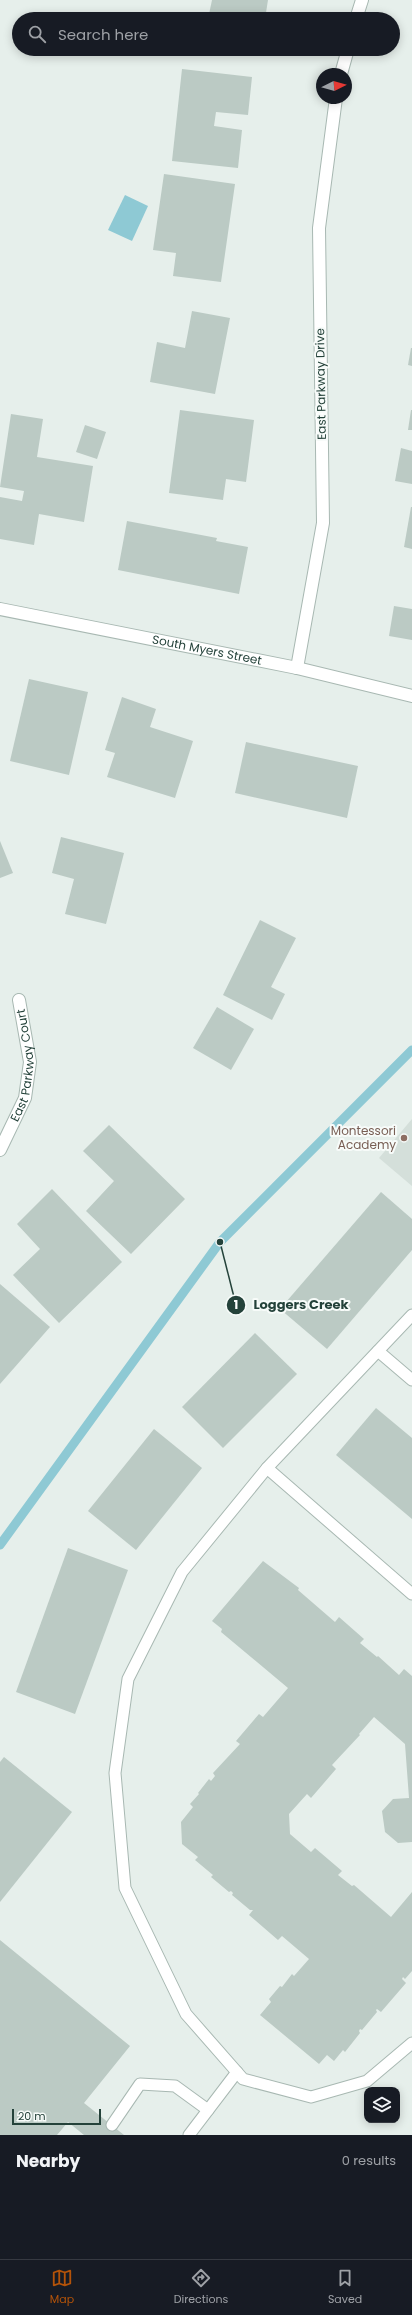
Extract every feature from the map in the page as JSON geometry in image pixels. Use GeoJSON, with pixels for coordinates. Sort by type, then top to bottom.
{"type":"FeatureCollection","features":[{"type":"Feature","properties":{"kind":"street"},"geometry":{"type":"LineString","coordinates":[[358,12],[362,0]]}},
{"type":"Feature","properties":{"kind":"street"},"geometry":{"type":"LineString","coordinates":[[343,68],[346,56]]}},
{"type":"Feature","properties":{"kind":"street","name":"East Parkway Drive"},"geometry":{"type":"LineString","coordinates":[[297,668],[323,523],[319,228],[335,104]]}},
{"type":"Feature","properties":{"kind":"street","name":"South Myers Street"},"geometry":{"type":"LineString","coordinates":[[0,609],[297,668],[412,696]]}},
{"type":"Feature","properties":{"kind":"street","name":"East Parkway Court"},"geometry":{"type":"LineString","coordinates":[[0,1150],[25,1098],[30,1062],[19,1000]]}},
{"type":"Feature","properties":{"kind":"lane"},"geometry":{"type":"LineString","coordinates":[[412,1314],[267,1468],[182,1572],[128,1679],[115,1773],[125,1888],[186,2014],[237,2072],[244,2078],[311,2098],[367,2081],[412,2043]]}},
{"type":"Feature","properties":{"kind":"lane"},"geometry":{"type":"LineString","coordinates":[[378,1351],[412,1380]]}},
{"type":"Feature","properties":{"kind":"lane"},"geometry":{"type":"LineString","coordinates":[[267,1468],[412,1594]]}},
{"type":"Feature","properties":{"kind":"lane"},"geometry":{"type":"LineString","coordinates":[[189,2135],[237,2072]]}},
{"type":"Feature","properties":{"kind":"lane"},"geometry":{"type":"LineString","coordinates":[[112,2125],[140,2084],[175,2086],[208,2110]]}},
{"type":"Feature","properties":{"kind":"shaded area","name":"Montessori Academy"},"geometry":{"type":"Polygon","coordinates":[[[412,1119],[412,1186],[379,1158],[412,1119]]]}},
{"type":"Feature","properties":{"kind":"water"},"geometry":{"type":"Polygon","coordinates":[[[125,195],[148,206],[132,241],[108,230],[125,195]]]}},
{"type":"Feature","properties":{"kind":"building"},"geometry":{"type":"Polygon","coordinates":[[[212,0],[268,0],[266,12],[209,12],[212,0]]]}},
{"type":"Feature","properties":{"kind":"building"},"geometry":{"type":"Polygon","coordinates":[[[182,69],[252,77],[248,115],[216,112],[214,126],[242,130],[238,168],[172,161],[182,69]]]}},
{"type":"Feature","properties":{"kind":"building"},"geometry":{"type":"Polygon","coordinates":[[[164,174],[235,184],[221,282],[173,276],[176,253],[153,250],[164,174]]]}},
{"type":"Feature","properties":{"kind":"building"},"geometry":{"type":"Polygon","coordinates":[[[192,311],[230,318],[215,394],[150,382],[157,342],[185,348],[192,311]]]}},
{"type":"Feature","properties":{"kind":"building"},"geometry":{"type":"Polygon","coordinates":[[[412,348],[412,366],[408,365],[412,348]]]}},
{"type":"Feature","properties":{"kind":"building"},"geometry":{"type":"Polygon","coordinates":[[[180,410],[254,420],[246,482],[226,479],[223,500],[169,493],[180,410]]]}},
{"type":"Feature","properties":{"kind":"building"},"geometry":{"type":"Polygon","coordinates":[[[411,410],[412,430],[408,430],[411,410]]]}},
{"type":"Feature","properties":{"kind":"building"},"geometry":{"type":"Polygon","coordinates":[[[11,414],[43,419],[37,457],[93,466],[84,522],[39,514],[34,545],[0,539],[0,497],[22,501],[24,491],[0,487],[11,414]]]}},
{"type":"Feature","properties":{"kind":"building"},"geometry":{"type":"Polygon","coordinates":[[[85,425],[106,432],[97,459],[76,452],[85,425]]]}},
{"type":"Feature","properties":{"kind":"building"},"geometry":{"type":"Polygon","coordinates":[[[401,448],[412,451],[412,484],[395,481],[401,448]]]}},
{"type":"Feature","properties":{"kind":"building"},"geometry":{"type":"Polygon","coordinates":[[[412,507],[412,549],[404,547],[412,507]]]}},
{"type":"Feature","properties":{"kind":"building"},"geometry":{"type":"Polygon","coordinates":[[[127,521],[217,538],[216,541],[248,547],[239,594],[118,570],[127,521]]]}},
{"type":"Feature","properties":{"kind":"building"},"geometry":{"type":"Polygon","coordinates":[[[394,606],[412,609],[412,640],[389,636],[394,606]]]}},
{"type":"Feature","properties":{"kind":"building"},"geometry":{"type":"Polygon","coordinates":[[[29,679],[88,692],[69,775],[10,761],[29,679]]]}},
{"type":"Feature","properties":{"kind":"building"},"geometry":{"type":"Polygon","coordinates":[[[122,697],[156,709],[150,727],[193,741],[175,798],[107,777],[115,753],[105,750],[122,697]]]}},
{"type":"Feature","properties":{"kind":"building"},"geometry":{"type":"Polygon","coordinates":[[[246,742],[358,766],[347,818],[235,793],[246,742]]]}},
{"type":"Feature","properties":{"kind":"building"},"geometry":{"type":"Polygon","coordinates":[[[61,837],[124,853],[106,924],[65,914],[74,879],[52,873],[61,837]]]}},
{"type":"Feature","properties":{"kind":"building"},"geometry":{"type":"Polygon","coordinates":[[[0,841],[13,873],[0,878],[0,841]]]}},
{"type":"Feature","properties":{"kind":"building"},"geometry":{"type":"Polygon","coordinates":[[[260,920],[296,938],[271,987],[285,994],[272,1020],[223,995],[260,920]]]}},
{"type":"Feature","properties":{"kind":"building"},"geometry":{"type":"Polygon","coordinates":[[[217,1007],[254,1029],[231,1070],[193,1048],[217,1007]]]}},
{"type":"Feature","properties":{"kind":"building"},"geometry":{"type":"Polygon","coordinates":[[[109,1125],[185,1199],[131,1254],[86,1211],[114,1181],[83,1151],[109,1125]]]}},
{"type":"Feature","properties":{"kind":"building"},"geometry":{"type":"Polygon","coordinates":[[[52,1189],[122,1262],[59,1323],[13,1275],[40,1249],[17,1224],[52,1189]]]}},
{"type":"Feature","properties":{"kind":"building"},"geometry":{"type":"Polygon","coordinates":[[[381,1192],[412,1219],[412,1250],[327,1349],[280,1309],[381,1192]]]}},
{"type":"Feature","properties":{"kind":"building"},"geometry":{"type":"Polygon","coordinates":[[[0,1284],[50,1327],[0,1384],[0,1284]]]}},
{"type":"Feature","properties":{"kind":"building"},"geometry":{"type":"Polygon","coordinates":[[[255,1333],[297,1374],[223,1448],[182,1407],[255,1333]]]}},
{"type":"Feature","properties":{"kind":"building"},"geometry":{"type":"Polygon","coordinates":[[[376,1408],[412,1438],[412,1519],[336,1455],[376,1408]]]}},
{"type":"Feature","properties":{"kind":"building"},"geometry":{"type":"Polygon","coordinates":[[[154,1429],[202,1468],[136,1550],[88,1511],[154,1429]]]}},
{"type":"Feature","properties":{"kind":"building"},"geometry":{"type":"Polygon","coordinates":[[[68,1548],[128,1570],[75,1714],[16,1692],[68,1548]]]}},
{"type":"Feature","properties":{"kind":"building"},"geometry":{"type":"Polygon","coordinates":[[[263,1561],[299,1588],[298,1590],[335,1622],[339,1617],[364,1639],[360,1643],[377,1657],[378,1656],[399,1675],[404,1669],[412,1676],[412,1842],[398,1843],[385,1832],[382,1811],[393,1799],[409,1798],[405,1744],[374,1717],[359,1734],[360,1735],[332,1765],[336,1769],[311,1798],[307,1794],[289,1814],[290,1834],[311,1852],[315,1848],[342,1871],[338,1875],[352,1886],[354,1885],[391,1917],[412,1892],[412,1971],[405,1979],[403,1977],[402,1979],[406,1983],[381,2012],[377,2009],[376,2010],[377,2012],[362,2030],[360,2029],[360,2033],[345,2052],[343,2050],[334,2061],[327,2055],[319,2064],[260,2015],[271,2002],[269,1999],[280,1986],[282,1987],[292,1974],[294,1976],[309,1959],[282,1936],[278,1940],[249,1915],[253,1910],[250,1910],[232,1895],[233,1893],[231,1891],[229,1892],[211,1877],[213,1875],[195,1860],[198,1857],[182,1844],[181,1822],[193,1807],[190,1804],[209,1779],[211,1781],[215,1776],[213,1773],[240,1744],[236,1741],[259,1714],[263,1717],[288,1688],[221,1632],[222,1629],[212,1621],[263,1561]]]}},
{"type":"Feature","properties":{"kind":"building"},"geometry":{"type":"Polygon","coordinates":[[[4,1757],[72,1812],[0,1902],[0,1762],[4,1757]]]}},
{"type":"Feature","properties":{"kind":"building"},"geometry":{"type":"Polygon","coordinates":[[[0,1940],[130,2046],[84,2103],[124,2135],[84,2135],[68,2122],[57,2135],[0,2135],[0,1940]]]}},
{"type":"Feature","properties":{"kind":"waterway"},"geometry":{"type":"LineString","coordinates":[[0,1545],[220,1242],[412,1050]]}},
{"type":"Feature","properties":{"kind":"place","name":"Montessori Academy"},"geometry":{"type":"Point","coordinates":[404,1138]}},
{"type":"Feature","properties":{"kind":"place","name":"Loggers Creek"},"geometry":{"type":"Point","coordinates":[220,1242]}}]}
